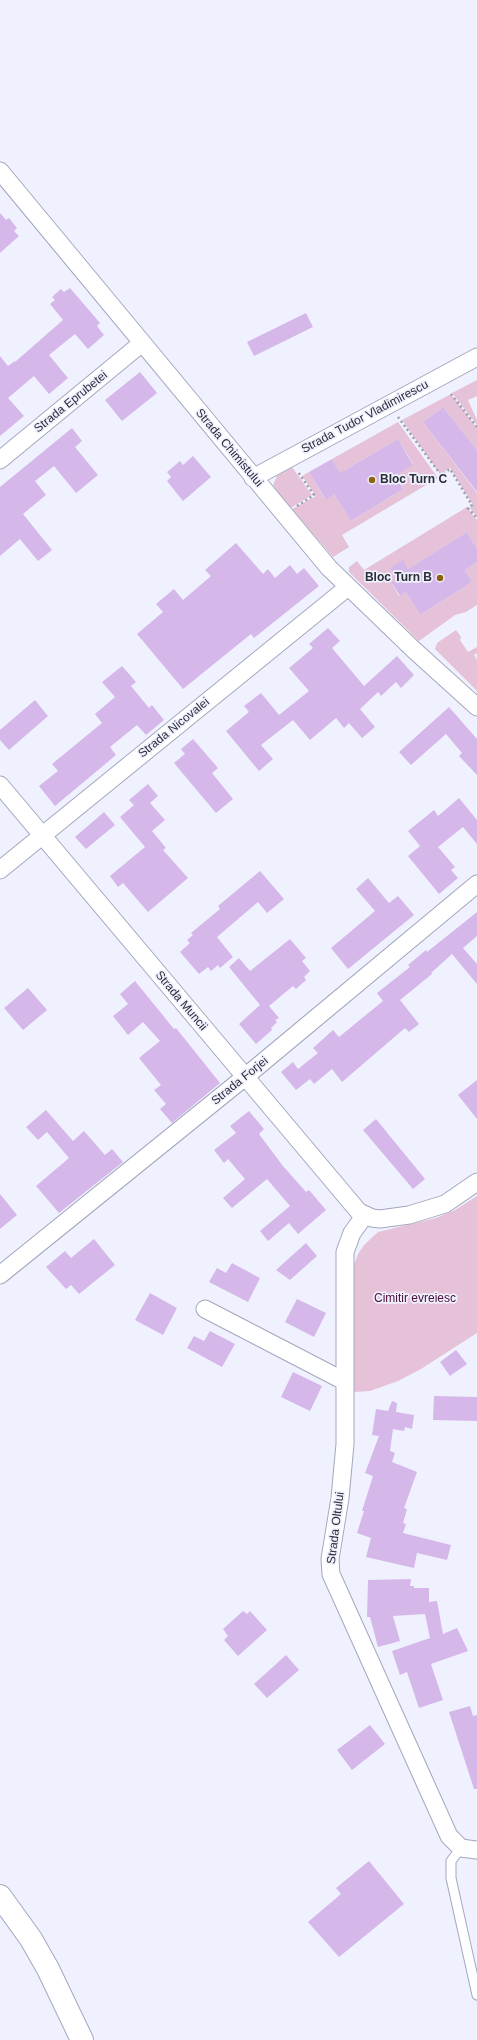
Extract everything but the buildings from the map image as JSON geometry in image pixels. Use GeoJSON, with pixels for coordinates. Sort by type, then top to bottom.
{"type":"FeatureCollection","features":[{"type":"Feature","properties":{"kind":"highway"},"geometry":{"type":"LineString","coordinates":[[0,1896],[31,1939],[48,1969],[82,2040]]}},
{"type":"Feature","properties":{"kind":"street","name":"Strada Chimistului"},"geometry":{"type":"LineString","coordinates":[[0,171],[329,568],[477,707]]}},
{"type":"Feature","properties":{"kind":"street","name":"Strada Eprubetei"},"geometry":{"type":"LineString","coordinates":[[0,460],[142,343]]}},
{"type":"Feature","properties":{"kind":"street","name":"Strada Tudor Vladimirescu"},"geometry":{"type":"LineString","coordinates":[[253,478],[391,402],[477,357]]}},
{"type":"Feature","properties":{"kind":"street","name":"Strada Nicovalei"},"geometry":{"type":"LineString","coordinates":[[0,870],[348,587]]}},
{"type":"Feature","properties":{"kind":"street","name":"Strada Muncii"},"geometry":{"type":"LineString","coordinates":[[0,785],[352,1206],[365,1215]]}},
{"type":"Feature","properties":{"kind":"street","name":"Strada Forjei"},"geometry":{"type":"LineString","coordinates":[[0,1275],[245,1077],[477,884]]}},
{"type":"Feature","properties":{"kind":"street"},"geometry":{"type":"LineString","coordinates":[[365,1215],[380,1218],[421,1212],[445,1204],[477,1182]]}},
{"type":"Feature","properties":{"kind":"street","name":"Strada Oltului"},"geometry":{"type":"LineString","coordinates":[[365,1215],[352,1233],[345,1252],[343,1471],[330,1559],[331,1574],[449,1836],[469,1849]]}},
{"type":"Feature","properties":{"kind":"street"},"geometry":{"type":"LineString","coordinates":[[205,1309],[344,1381]]}},
{"type":"Feature","properties":{"kind":"lane"},"geometry":{"type":"LineString","coordinates":[[469,1849],[451,1861],[451,1878],[477,1994]]}},
{"type":"Feature","properties":{"kind":"path"},"geometry":{"type":"LineString","coordinates":[[451,394],[477,426]]}},
{"type":"Feature","properties":{"kind":"path"},"geometry":{"type":"LineString","coordinates":[[391,402],[403,426],[441,475],[450,469],[472,505],[468,508],[477,518]]}},
{"type":"Feature","properties":{"kind":"path"},"geometry":{"type":"LineString","coordinates":[[288,458],[314,495],[292,509]]}},
{"type":"Feature","properties":{"kind":"green space"},"geometry":{"type":"Polygon","coordinates":[[[477,380],[477,396],[468,400],[477,420],[477,425],[452,393],[477,380]]]}},
{"type":"Feature","properties":{"kind":"green space"},"geometry":{"type":"Polygon","coordinates":[[[451,394],[477,428],[477,450],[443,407],[423,422],[477,493],[477,517],[470,508],[473,505],[450,468],[440,474],[402,420],[451,394]]]}},
{"type":"Feature","properties":{"kind":"green space"},"geometry":{"type":"Polygon","coordinates":[[[398,422],[438,478],[342,535],[349,547],[333,557],[292,509],[316,496],[302,476],[309,472],[325,499],[334,494],[351,521],[403,489],[395,476],[413,464],[398,439],[345,470],[345,482],[332,459],[398,422]]]}},
{"type":"Feature","properties":{"kind":"green space"},"geometry":{"type":"Polygon","coordinates":[[[292,467],[312,495],[289,509],[273,485],[277,476],[292,467]]]}},
{"type":"Feature","properties":{"kind":"green space"},"geometry":{"type":"Polygon","coordinates":[[[467,507],[477,520],[477,549],[467,532],[413,566],[409,571],[403,561],[390,568],[396,579],[391,582],[399,596],[406,592],[420,615],[472,582],[465,570],[477,562],[477,605],[466,612],[455,615],[419,641],[349,572],[349,567],[357,561],[364,570],[467,507]]]}},
{"type":"Feature","properties":{"kind":"green space"},"geometry":{"type":"Polygon","coordinates":[[[456,630],[461,637],[460,640],[468,652],[477,647],[477,653],[474,655],[477,660],[477,691],[435,649],[437,643],[456,630]]]}},
{"type":"Feature","properties":{"kind":"green space","name":"Cimitir evreiesc"},"geometry":{"type":"Polygon","coordinates":[[[477,1196],[477,1333],[421,1369],[398,1381],[370,1391],[354,1392],[354,1265],[358,1254],[364,1245],[378,1232],[436,1218],[455,1210],[477,1196]]]}},
{"type":"Feature","properties":{"kind":"place","name":"Bloc Turn C"},"geometry":{"type":"Point","coordinates":[372,480]}},
{"type":"Feature","properties":{"kind":"place","name":"Bloc Turn B"},"geometry":{"type":"Point","coordinates":[440,578]}}]}
